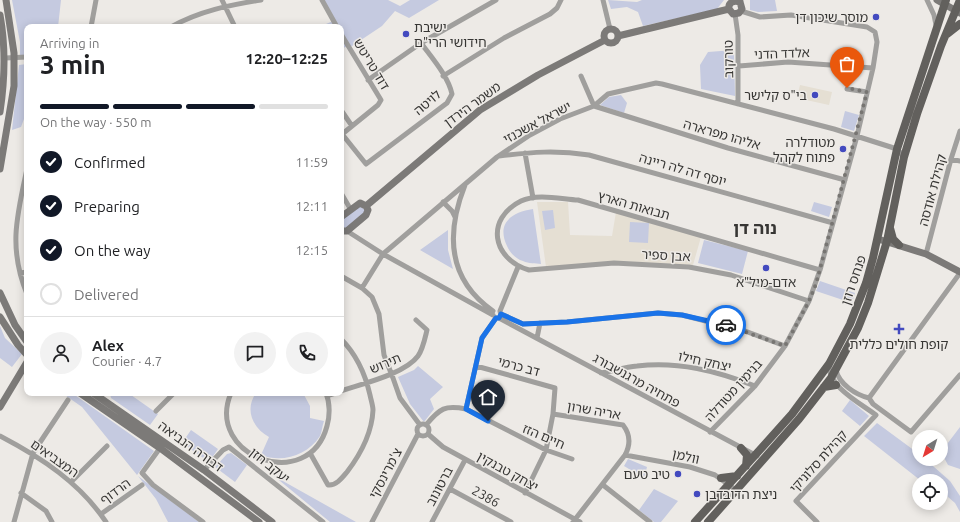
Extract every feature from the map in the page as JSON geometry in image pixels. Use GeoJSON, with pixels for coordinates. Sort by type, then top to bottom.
{"type":"FeatureCollection","features":[{"type":"Feature","properties":{"kind":"main road","name":"פנחס רוזן"},"geometry":{"type":"LineString","coordinates":[[695,522],[764,458],[799,419],[836,370],[868,303],[887,241],[904,156],[944,38],[958,12],[960,0]]}},
{"type":"Feature","properties":{"kind":"main road","name":"פנחס רוזן"},"geometry":{"type":"LineString","coordinates":[[708,522],[733,488],[737,476],[792,414],[829,364],[850,324],[866,283],[878,239],[897,149],[945,2]]}},
{"type":"Feature","properties":{"kind":"main road"},"geometry":{"type":"LineString","coordinates":[[944,38],[952,29],[960,24]]}},
{"type":"Feature","properties":{"kind":"main road"},"geometry":{"type":"LineString","coordinates":[[890,228],[893,239],[899,245]]}},
{"type":"Feature","properties":{"kind":"main road"},"geometry":{"type":"LineString","coordinates":[[824,387],[839,387]]}},
{"type":"Feature","properties":{"kind":"main road"},"geometry":{"type":"LineString","coordinates":[[741,448],[747,455],[746,466]]}},
{"type":"Feature","properties":{"kind":"main road"},"geometry":{"type":"LineString","coordinates":[[721,478],[737,476]]}},
{"type":"Feature","properties":{"kind":"street"},"geometry":{"type":"LineString","coordinates":[[0,169],[14,86],[14,58],[6,0]]}},
{"type":"Feature","properties":{"kind":"street"},"geometry":{"type":"LineString","coordinates":[[92,24],[96,0]]}},
{"type":"Feature","properties":{"kind":"street"},"geometry":{"type":"LineString","coordinates":[[222,0],[233,24]]}},
{"type":"Feature","properties":{"kind":"street"},"geometry":{"type":"LineString","coordinates":[[176,24],[225,6],[261,0]]}},
{"type":"Feature","properties":{"kind":"street"},"geometry":{"type":"LineString","coordinates":[[322,0],[335,24]]}},
{"type":"Feature","properties":{"kind":"street"},"geometry":{"type":"LineString","coordinates":[[368,80],[420,43],[496,0]]}},
{"type":"Feature","properties":{"kind":"street"},"geometry":{"type":"LineString","coordinates":[[443,76],[504,38],[550,14],[557,8],[561,0]]}},
{"type":"Feature","properties":{"kind":"street"},"geometry":{"type":"LineString","coordinates":[[603,0],[610,29]]}},
{"type":"Feature","properties":{"kind":"street"},"geometry":{"type":"LineString","coordinates":[[610,29],[605,34],[605,40],[613,43],[618,36],[728,9],[738,12],[741,1],[736,0],[732,2],[728,9]]}},
{"type":"Feature","properties":{"kind":"street"},"geometry":{"type":"LineString","coordinates":[[927,0],[934,15],[936,33]]}},
{"type":"Feature","properties":{"kind":"street"},"geometry":{"type":"LineString","coordinates":[[937,0],[945,2],[958,12]]}},
{"type":"Feature","properties":{"kind":"street","name":"בנימין מטודלה"},"geometry":{"type":"LineString","coordinates":[[710,432],[755,386],[785,346],[809,301],[820,270],[857,136],[873,68],[877,42],[875,32],[867,27],[791,15],[760,17],[738,12]]}},
{"type":"Feature","properties":{"kind":"street","name":"טורקוב"},"geometry":{"type":"LineString","coordinates":[[738,12],[738,104]]}},
{"type":"Feature","properties":{"kind":"street"},"geometry":{"type":"LineString","coordinates":[[0,15],[5,58],[4,88],[0,112]]}},
{"type":"Feature","properties":{"kind":"street"},"geometry":{"type":"LineString","coordinates":[[610,29],[615,30],[618,36]]}},
{"type":"Feature","properties":{"kind":"street","name":"דוד טריטש"},"geometry":{"type":"LineString","coordinates":[[344,39],[381,100],[378,105],[344,132]]}},
{"type":"Feature","properties":{"kind":"street","name":"משמר הירדן"},"geometry":{"type":"LineString","coordinates":[[366,206],[480,110],[538,75],[605,40]]}},
{"type":"Feature","properties":{"kind":"street","name":"לויטה"},"geometry":{"type":"LineString","coordinates":[[344,136],[366,164],[447,102],[452,94],[450,87],[420,43]]}},
{"type":"Feature","properties":{"kind":"street"},"geometry":{"type":"LineString","coordinates":[[5,58],[24,57]]}},
{"type":"Feature","properties":{"kind":"street","name":"אלדד הדני"},"geometry":{"type":"LineString","coordinates":[[739,66],[788,62],[873,68]]}},
{"type":"Feature","properties":{"kind":"street"},"geometry":{"type":"LineString","coordinates":[[581,76],[594,106]]}},
{"type":"Feature","properties":{"kind":"street","name":"ישראל אשכנזי"},"geometry":{"type":"LineString","coordinates":[[362,288],[383,254],[496,156],[560,119],[594,106],[608,94],[656,84],[857,136],[897,149],[904,156]]}},
{"type":"Feature","properties":{"kind":"street"},"geometry":{"type":"LineString","coordinates":[[847,88],[867,92]]}},
{"type":"Feature","properties":{"kind":"street","name":"אליהו מפרארה"},"geometry":{"type":"LineString","coordinates":[[594,106],[721,146],[845,180]]}},
{"type":"Feature","properties":{"kind":"street"},"geometry":{"type":"LineString","coordinates":[[344,114],[352,126]]}},
{"type":"Feature","properties":{"kind":"street","name":"קהילת אודסה"},"geometry":{"type":"LineString","coordinates":[[926,254],[951,159],[960,131]]}},
{"type":"Feature","properties":{"kind":"street","name":"יוסף דה לה ריינה"},"geometry":{"type":"LineString","coordinates":[[496,156],[562,150],[600,157],[833,223]]}},
{"type":"Feature","properties":{"kind":"street"},"geometry":{"type":"LineString","coordinates":[[525,153],[533,198]]}},
{"type":"Feature","properties":{"kind":"street"},"geometry":{"type":"LineString","coordinates":[[951,159],[960,161]]}},
{"type":"Feature","properties":{"kind":"street"},"geometry":{"type":"LineString","coordinates":[[466,183],[458,203],[455,217],[453,240],[455,257],[461,274],[475,294],[497,315],[523,324],[658,313],[682,315],[745,331],[785,346]]}},
{"type":"Feature","properties":{"kind":"street"},"geometry":{"type":"LineString","coordinates":[[24,184],[16,224],[17,262],[24,285]]}},
{"type":"Feature","properties":{"kind":"street","name":"תבואות הארץ"},"geometry":{"type":"LineString","coordinates":[[518,267],[502,254],[498,246],[499,224],[504,216],[521,201],[533,198],[578,200],[820,270]]}},
{"type":"Feature","properties":{"kind":"street"},"geometry":{"type":"LineString","coordinates":[[344,199],[351,210]]}},
{"type":"Feature","properties":{"kind":"street"},"geometry":{"type":"LineString","coordinates":[[443,202],[452,211],[455,217]]}},
{"type":"Feature","properties":{"kind":"street"},"geometry":{"type":"LineString","coordinates":[[344,216],[360,203],[366,206],[368,210],[366,215],[344,231]]}},
{"type":"Feature","properties":{"kind":"street","name":"פתחיה מרגנשבורג"},"geometry":{"type":"LineString","coordinates":[[344,231],[383,254],[710,432],[755,455],[764,458]]}},
{"type":"Feature","properties":{"kind":"street"},"geometry":{"type":"LineString","coordinates":[[869,398],[960,273],[926,254],[878,239]]}},
{"type":"Feature","properties":{"kind":"street","name":"אבן ספיר"},"geometry":{"type":"LineString","coordinates":[[518,267],[529,270],[614,264],[689,267],[732,275],[809,301]]}},
{"type":"Feature","properties":{"kind":"street"},"geometry":{"type":"LineString","coordinates":[[466,409],[482,338],[497,315],[518,267]]}},
{"type":"Feature","properties":{"kind":"street"},"geometry":{"type":"LineString","coordinates":[[20,273],[24,272]]}},
{"type":"Feature","properties":{"kind":"street"},"geometry":{"type":"LineString","coordinates":[[344,278],[362,288],[372,297],[379,314],[384,355],[400,398],[420,425]]}},
{"type":"Feature","properties":{"kind":"street"},"geometry":{"type":"LineString","coordinates":[[0,293],[15,325],[24,338]]}},
{"type":"Feature","properties":{"kind":"street"},"geometry":{"type":"LineString","coordinates":[[0,317],[24,352]]}},
{"type":"Feature","properties":{"kind":"street","name":"תירוש"},"geometry":{"type":"LineString","coordinates":[[344,390],[391,373],[410,364],[418,356],[427,330],[416,320]]}},
{"type":"Feature","properties":{"kind":"street"},"geometry":{"type":"LineString","coordinates":[[537,338],[540,323]]}},
{"type":"Feature","properties":{"kind":"street"},"geometry":{"type":"LineString","coordinates":[[310,452],[328,485],[336,484],[346,474],[356,459],[367,437],[373,410],[367,382],[360,363],[344,343]]}},
{"type":"Feature","properties":{"kind":"street","name":"יצחק חילו"},"geometry":{"type":"LineString","coordinates":[[601,373],[637,366],[676,364],[708,371],[755,386]]}},
{"type":"Feature","properties":{"kind":"street"},"geometry":{"type":"LineString","coordinates":[[829,364],[831,378],[839,387]]}},
{"type":"Feature","properties":{"kind":"street","name":"דב כרמי"},"geometry":{"type":"LineString","coordinates":[[476,366],[555,388],[552,414]]}},
{"type":"Feature","properties":{"kind":"street"},"geometry":{"type":"LineString","coordinates":[[0,406],[24,367]]}},
{"type":"Feature","properties":{"kind":"street"},"geometry":{"type":"LineString","coordinates":[[612,379],[617,370]]}},
{"type":"Feature","properties":{"kind":"street"},"geometry":{"type":"LineString","coordinates":[[836,370],[838,377],[844,383],[858,394],[869,398],[873,404],[911,432],[960,374]]}},
{"type":"Feature","properties":{"kind":"street","name":"קהילת סלוניקי"},"geometry":{"type":"LineString","coordinates":[[817,522],[796,501],[876,414],[839,387]]}},
{"type":"Feature","properties":{"kind":"street","name":"דבורה הנביאה"},"geometry":{"type":"LineString","coordinates":[[99,396],[160,448],[259,522]]}},
{"type":"Feature","properties":{"kind":"street","name":"דבורה הנביאה"},"geometry":{"type":"LineString","coordinates":[[99,396],[204,470],[272,522]]}},
{"type":"Feature","properties":{"kind":"street"},"geometry":{"type":"LineString","coordinates":[[156,411],[171,396]]}},
{"type":"Feature","properties":{"kind":"street"},"geometry":{"type":"LineString","coordinates":[[230,396],[227,415],[231,431],[245,451],[260,460],[279,463],[296,460],[310,452],[324,434],[330,415],[326,396]]}},
{"type":"Feature","properties":{"kind":"street"},"geometry":{"type":"LineString","coordinates":[[14,522],[33,453],[68,400]]}},
{"type":"Feature","properties":{"kind":"street","name":"חיים הזז"},"geometry":{"type":"LineString","coordinates":[[426,425],[438,410],[452,406],[466,409],[546,450],[572,459]]}},
{"type":"Feature","properties":{"kind":"street"},"geometry":{"type":"LineString","coordinates":[[525,492],[546,450],[552,414]]}},
{"type":"Feature","properties":{"kind":"street","name":"אריה שרון"},"geometry":{"type":"LineString","coordinates":[[552,414],[623,425],[629,432],[628,449],[625,455]]}},
{"type":"Feature","properties":{"kind":"street"},"geometry":{"type":"LineString","coordinates":[[420,425],[426,425],[429,430],[428,434],[423,436],[418,434],[417,430],[420,425]]}},
{"type":"Feature","properties":{"kind":"street","name":"צ'מרינסקי"},"geometry":{"type":"LineString","coordinates":[[372,522],[418,434]]}},
{"type":"Feature","properties":{"kind":"street","name":"יצחק טבנקין"},"geometry":{"type":"LineString","coordinates":[[428,434],[443,447],[465,460],[576,521]]}},
{"type":"Feature","properties":{"kind":"street","name":"המצביאים"},"geometry":{"type":"LineString","coordinates":[[0,436],[33,453],[72,481],[101,514],[106,522]]}},
{"type":"Feature","properties":{"kind":"street"},"geometry":{"type":"LineString","coordinates":[[72,481],[107,446]]}},
{"type":"Feature","properties":{"kind":"street","name":"יעקב חזן"},"geometry":{"type":"LineString","coordinates":[[204,470],[223,450],[230,447],[323,522]]}},
{"type":"Feature","properties":{"kind":"street"},"geometry":{"type":"LineString","coordinates":[[160,448],[142,472],[153,485],[203,522]]}},
{"type":"Feature","properties":{"kind":"street"},"geometry":{"type":"LineString","coordinates":[[576,521],[625,455]]}},
{"type":"Feature","properties":{"kind":"street","name":"וולמן"},"geometry":{"type":"LineString","coordinates":[[625,455],[690,467],[721,478],[733,488]]}},
{"type":"Feature","properties":{"kind":"street","name":"ברטונוב"},"geometry":{"type":"LineString","coordinates":[[432,522],[465,460]]}},
{"type":"Feature","properties":{"kind":"street","name":"הרדוף"},"geometry":{"type":"LineString","coordinates":[[101,514],[142,485]]}},
{"type":"Feature","properties":{"kind":"street"},"geometry":{"type":"LineString","coordinates":[[603,485],[650,522]]}},
{"type":"Feature","properties":{"kind":"street","name":"2386"},"geometry":{"type":"LineString","coordinates":[[450,488],[511,522]]}},
{"type":"Feature","properties":{"kind":"street"},"geometry":{"type":"LineString","coordinates":[[21,493],[46,511],[52,522]]}},
{"type":"Feature","properties":{"kind":"shaded area"},"geometry":{"type":"Polygon","coordinates":[[[12,0],[61,0],[58,24],[24,24],[24,55],[20,56],[20,42],[12,0]]]}},
{"type":"Feature","properties":{"kind":"shaded area"},"geometry":{"type":"Polygon","coordinates":[[[322,0],[388,0],[400,6],[410,0],[439,0],[409,18],[395,11],[382,26],[349,48],[348,46],[344,48],[344,24],[326,24],[333,21],[322,0]]]}},
{"type":"Feature","properties":{"kind":"shaded area"},"geometry":{"type":"Polygon","coordinates":[[[608,0],[637,2],[642,0],[724,0],[717,9],[643,26],[638,12],[627,7],[611,9],[608,0]]]}},
{"type":"Feature","properties":{"kind":"shaded area"},"geometry":{"type":"Polygon","coordinates":[[[750,0],[775,0],[777,11],[758,12],[750,10],[750,0]]]}},
{"type":"Feature","properties":{"kind":"shaded area"},"geometry":{"type":"Polygon","coordinates":[[[734,50],[735,96],[701,89],[700,65],[708,52],[734,50]]]}},
{"type":"Feature","properties":{"kind":"shaded area"},"geometry":{"type":"Polygon","coordinates":[[[24,64],[24,119],[21,127],[12,130],[19,65],[24,64]]]}},
{"type":"Feature","properties":{"kind":"shaded area","name":"בי\"ס קלישר"},"geometry":{"type":"Polygon","coordinates":[[[800,85],[832,92],[829,105],[797,98],[800,85]]]}},
{"type":"Feature","properties":{"kind":"shaded area"},"geometry":{"type":"Polygon","coordinates":[[[621,95],[627,103],[624,113],[600,105],[609,97],[621,95]]]}},
{"type":"Feature","properties":{"kind":"shaded area"},"geometry":{"type":"Polygon","coordinates":[[[845,111],[859,115],[854,131],[841,127],[845,111]]]}},
{"type":"Feature","properties":{"kind":"shaded area"},"geometry":{"type":"Polygon","coordinates":[[[537,202],[568,202],[570,235],[612,236],[616,212],[701,237],[693,265],[614,261],[546,267],[537,202]]]}},
{"type":"Feature","properties":{"kind":"shaded area"},"geometry":{"type":"Polygon","coordinates":[[[814,202],[832,207],[829,217],[811,211],[814,202]]]}},
{"type":"Feature","properties":{"kind":"shaded area"},"geometry":{"type":"Polygon","coordinates":[[[360,206],[365,210],[365,214],[346,229],[344,229],[344,218],[360,206]]]}},
{"type":"Feature","properties":{"kind":"shaded area"},"geometry":{"type":"Polygon","coordinates":[[[533,209],[541,264],[528,263],[520,260],[508,249],[504,238],[503,231],[508,220],[519,213],[533,209]]]}},
{"type":"Feature","properties":{"kind":"shaded area"},"geometry":{"type":"Polygon","coordinates":[[[553,210],[555,228],[545,230],[542,211],[553,210]]]}},
{"type":"Feature","properties":{"kind":"shaded area"},"geometry":{"type":"Polygon","coordinates":[[[630,222],[649,223],[648,243],[629,242],[630,222]]]}},
{"type":"Feature","properties":{"kind":"shaded area"},"geometry":{"type":"Polygon","coordinates":[[[448,230],[448,250],[453,269],[420,250],[448,230]]]}},
{"type":"Feature","properties":{"kind":"shaded area"},"geometry":{"type":"Polygon","coordinates":[[[704,240],[748,251],[742,274],[698,263],[704,240]]]}},
{"type":"Feature","properties":{"kind":"shaded area"},"geometry":{"type":"Polygon","coordinates":[[[820,281],[855,293],[852,303],[816,291],[820,281]]]}},
{"type":"Feature","properties":{"kind":"shaded area"},"geometry":{"type":"Polygon","coordinates":[[[0,326],[5,338],[22,354],[12,367],[0,358],[0,326]]]}},
{"type":"Feature","properties":{"kind":"shaded area"},"geometry":{"type":"Polygon","coordinates":[[[418,366],[443,387],[430,399],[434,409],[424,422],[410,404],[398,377],[414,370],[418,366]]]}},
{"type":"Feature","properties":{"kind":"shaded area"},"geometry":{"type":"Polygon","coordinates":[[[66,396],[76,396],[154,451],[137,475],[82,407],[66,396]]]}},
{"type":"Feature","properties":{"kind":"shaded area"},"geometry":{"type":"Polygon","coordinates":[[[111,396],[132,396],[158,414],[150,425],[111,398],[111,396]]]}},
{"type":"Feature","properties":{"kind":"shaded area"},"geometry":{"type":"Polygon","coordinates":[[[254,396],[305,396],[310,406],[310,418],[324,421],[320,436],[308,449],[294,456],[277,458],[261,455],[269,437],[259,429],[252,418],[252,399],[254,396]]]}},
{"type":"Feature","properties":{"kind":"shaded area"},"geometry":{"type":"Polygon","coordinates":[[[850,400],[869,416],[860,426],[842,411],[850,400]]]}},
{"type":"Feature","properties":{"kind":"shaded area"},"geometry":{"type":"Polygon","coordinates":[[[877,423],[912,449],[912,466],[933,466],[942,474],[912,474],[864,436],[877,423]]]}},
{"type":"Feature","properties":{"kind":"shaded area"},"geometry":{"type":"Polygon","coordinates":[[[960,427],[960,469],[948,465],[948,443],[960,427]]]}},
{"type":"Feature","properties":{"kind":"shaded area"},"geometry":{"type":"Polygon","coordinates":[[[191,430],[218,449],[209,462],[182,443],[191,430]]]}},
{"type":"Feature","properties":{"kind":"shaded area"},"geometry":{"type":"Polygon","coordinates":[[[231,453],[247,465],[235,482],[215,467],[227,454],[231,453]]]}},
{"type":"Feature","properties":{"kind":"shaded area"},"geometry":{"type":"Polygon","coordinates":[[[628,459],[647,467],[644,478],[624,466],[628,459]]]}},
{"type":"Feature","properties":{"kind":"shaded area"},"geometry":{"type":"Polygon","coordinates":[[[138,476],[199,522],[168,522],[156,499],[138,476]]]}},
{"type":"Feature","properties":{"kind":"shaded area"},"geometry":{"type":"Polygon","coordinates":[[[274,476],[356,522],[330,522],[274,476]]]}},
{"type":"Feature","properties":{"kind":"shaded area"},"geometry":{"type":"Polygon","coordinates":[[[948,479],[960,496],[960,512],[955,503],[948,497],[948,479]]]}},
{"type":"Feature","properties":{"kind":"shaded area"},"geometry":{"type":"Polygon","coordinates":[[[654,489],[678,501],[661,522],[654,522],[639,510],[654,489]]]}},
{"type":"Feature","properties":{"kind":"way so far"},"geometry":{"type":"LineString","coordinates":[[726,325],[785,346],[798,323],[816,284],[857,136],[867,92],[847,88]]}},
{"type":"Feature","properties":{"kind":"place","name":"מוסך שיכון דן"},"geometry":{"type":"Point","coordinates":[876,17]}},
{"type":"Feature","properties":{"kind":"place","name":"ישיבת חידושי הרי\"ם"},"geometry":{"type":"Point","coordinates":[406,34]}},
{"type":"Feature","properties":{"kind":"place","name":"בי\"ס קלישר"},"geometry":{"type":"Point","coordinates":[815,95]}},
{"type":"Feature","properties":{"kind":"place","name":"מטודלרה פתוח לקהל"},"geometry":{"type":"Point","coordinates":[843,149]}},
{"type":"Feature","properties":{"kind":"place","name":"אדם-מיל\"א"},"geometry":{"type":"Point","coordinates":[766,268]}},
{"type":"Feature","properties":{"kind":"place","name":"קופת חולים כללית"},"geometry":{"type":"Point","coordinates":[899,329]}},
{"type":"Feature","properties":{"kind":"place","name":"טיב טעם"},"geometry":{"type":"Point","coordinates":[678,474]}},
{"type":"Feature","properties":{"kind":"place","name":"ניצת הדובדבן"},"geometry":{"type":"Point","coordinates":[697,494]}},
{"type":"Feature","properties":{"kind":"district","name":"נוה דן"},"geometry":{"type":"Point","coordinates":[755,228]}},
{"type":"Feature","properties":{"kind":"route"},"geometry":{"type":"LineString","coordinates":[[488,421],[466,409],[482,338],[496,318],[498,319],[501,314],[523,324],[567,322],[658,313],[682,315],[726,325]]}}]}
